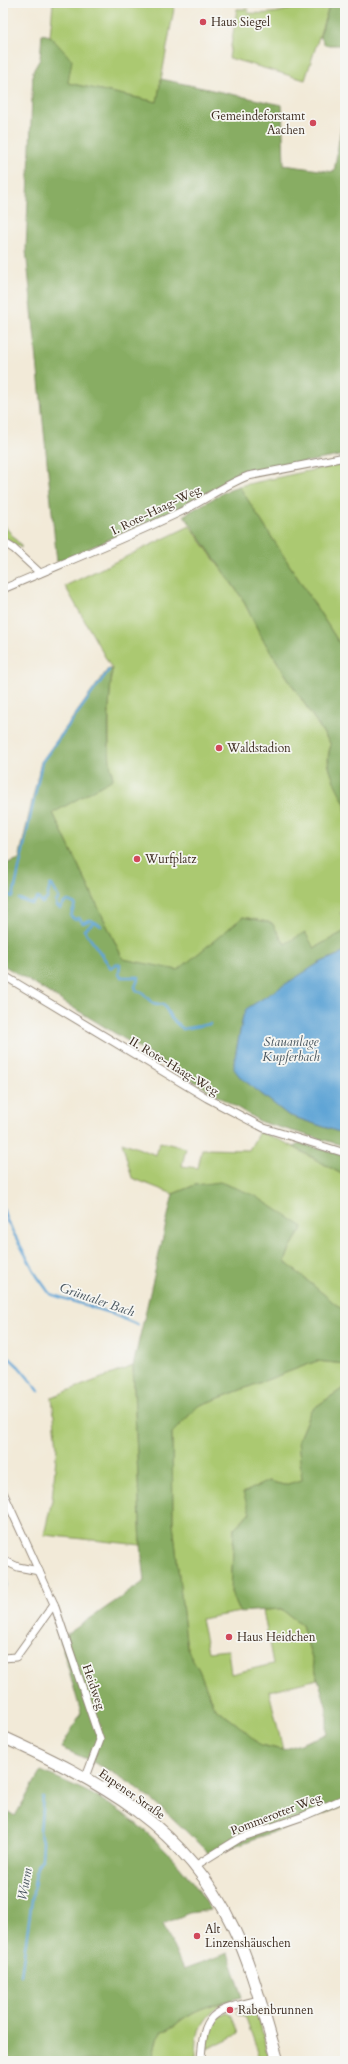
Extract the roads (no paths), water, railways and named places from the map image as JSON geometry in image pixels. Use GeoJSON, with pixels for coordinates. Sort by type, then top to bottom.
{"type":"FeatureCollection","features":[{"type":"Feature","properties":{"kind":"main road","name":"Eupener Straße"},"geometry":{"type":"LineString","coordinates":[[3,1737],[86,1778],[141,1813],[167,1835],[195,1866],[214,1892],[233,1927],[259,2000],[278,2061]]}},
{"type":"Feature","properties":{"kind":"street","name":"I. Rote-Haag-Weg"},"geometry":{"type":"LineString","coordinates":[[3,588],[127,537],[196,505],[229,484],[248,476],[345,457]]}},
{"type":"Feature","properties":{"kind":"street"},"geometry":{"type":"LineString","coordinates":[[3,542],[14,549],[40,573]]}},
{"type":"Feature","properties":{"kind":"street","name":"II. Rote-Haag-Weg"},"geometry":{"type":"LineString","coordinates":[[3,975],[207,1098],[264,1128],[345,1153]]}},
{"type":"Feature","properties":{"kind":"street","name":"Heidweg"},"geometry":{"type":"LineString","coordinates":[[3,1492],[54,1604],[100,1740],[86,1778]]}},
{"type":"Feature","properties":{"kind":"street"},"geometry":{"type":"LineString","coordinates":[[3,1560],[18,1567],[39,1571]]}},
{"type":"Feature","properties":{"kind":"street"},"geometry":{"type":"LineString","coordinates":[[3,1658],[16,1657],[54,1604]]}},
{"type":"Feature","properties":{"kind":"street","name":"Pommerotter Weg"},"geometry":{"type":"LineString","coordinates":[[195,1866],[240,1838],[304,1816],[345,1798]]}},
{"type":"Feature","properties":{"kind":"street"},"geometry":{"type":"LineString","coordinates":[[201,2061],[206,2023],[215,2014],[259,2000]]}},
{"type":"Feature","properties":{"kind":"water","name":"Stauanlage Kupferbach"},"geometry":{"type":"Polygon","coordinates":[[[345,952],[345,1134],[288,1115],[240,1077],[234,1069],[234,1062],[243,1016],[246,1009],[319,963],[345,952]]]}},
{"type":"Feature","properties":{"kind":"waterway"},"geometry":{"type":"LineString","coordinates":[[3,893],[13,897],[42,762],[109,670]]}},
{"type":"Feature","properties":{"kind":"waterway"},"geometry":{"type":"LineString","coordinates":[[19,899],[32,904],[38,898],[42,903],[47,899],[50,885],[52,885],[59,898],[56,902],[57,906],[60,908],[68,901],[75,904],[71,916],[74,919],[79,918],[83,923],[90,920],[94,922],[84,930],[111,968],[116,964],[120,964],[119,974],[122,977],[139,977],[135,987],[137,991],[142,992],[152,1003],[164,1005],[171,1018],[183,1029],[210,1024]]}},
{"type":"Feature","properties":{"kind":"waterway"},"geometry":{"type":"LineString","coordinates":[[95,922],[101,926]]}},
{"type":"Feature","properties":{"kind":"waterway","name":"Grüntaler Bach"},"geometry":{"type":"LineString","coordinates":[[3,1209],[7,1221],[37,1276],[50,1294],[110,1313],[138,1325]]}},
{"type":"Feature","properties":{"kind":"waterway","name":"Wurm"},"geometry":{"type":"LineString","coordinates":[[3,1352],[19,1367],[39,1391]]}},
{"type":"Feature","properties":{"kind":"waterway","name":"Wurm"},"geometry":{"type":"LineString","coordinates":[[6,1586],[7,1573]]}},
{"type":"Feature","properties":{"kind":"waterway","name":"Wurm"},"geometry":{"type":"LineString","coordinates":[[21,1975],[37,1866],[42,1859],[43,1841],[40,1832],[43,1797]]}},
{"type":"Feature","properties":{"kind":"place","name":"Haus Siegel"},"geometry":{"type":"Point","coordinates":[203,22]}},
{"type":"Feature","properties":{"kind":"place","name":"Gemeindeforstamt Aachen"},"geometry":{"type":"Point","coordinates":[313,123]}},
{"type":"Feature","properties":{"kind":"place","name":"Waldstadion"},"geometry":{"type":"Point","coordinates":[219,748]}},
{"type":"Feature","properties":{"kind":"place","name":"Wurfplatz"},"geometry":{"type":"Point","coordinates":[137,859]}},
{"type":"Feature","properties":{"kind":"place","name":"Haus Heidchen"},"geometry":{"type":"Point","coordinates":[229,1637]}},
{"type":"Feature","properties":{"kind":"place","name":"Alt Linzenshäuschen"},"geometry":{"type":"Point","coordinates":[197,1936]}},
{"type":"Feature","properties":{"kind":"place","name":"Rabenbrunnen"},"geometry":{"type":"Point","coordinates":[230,2010]}}]}
